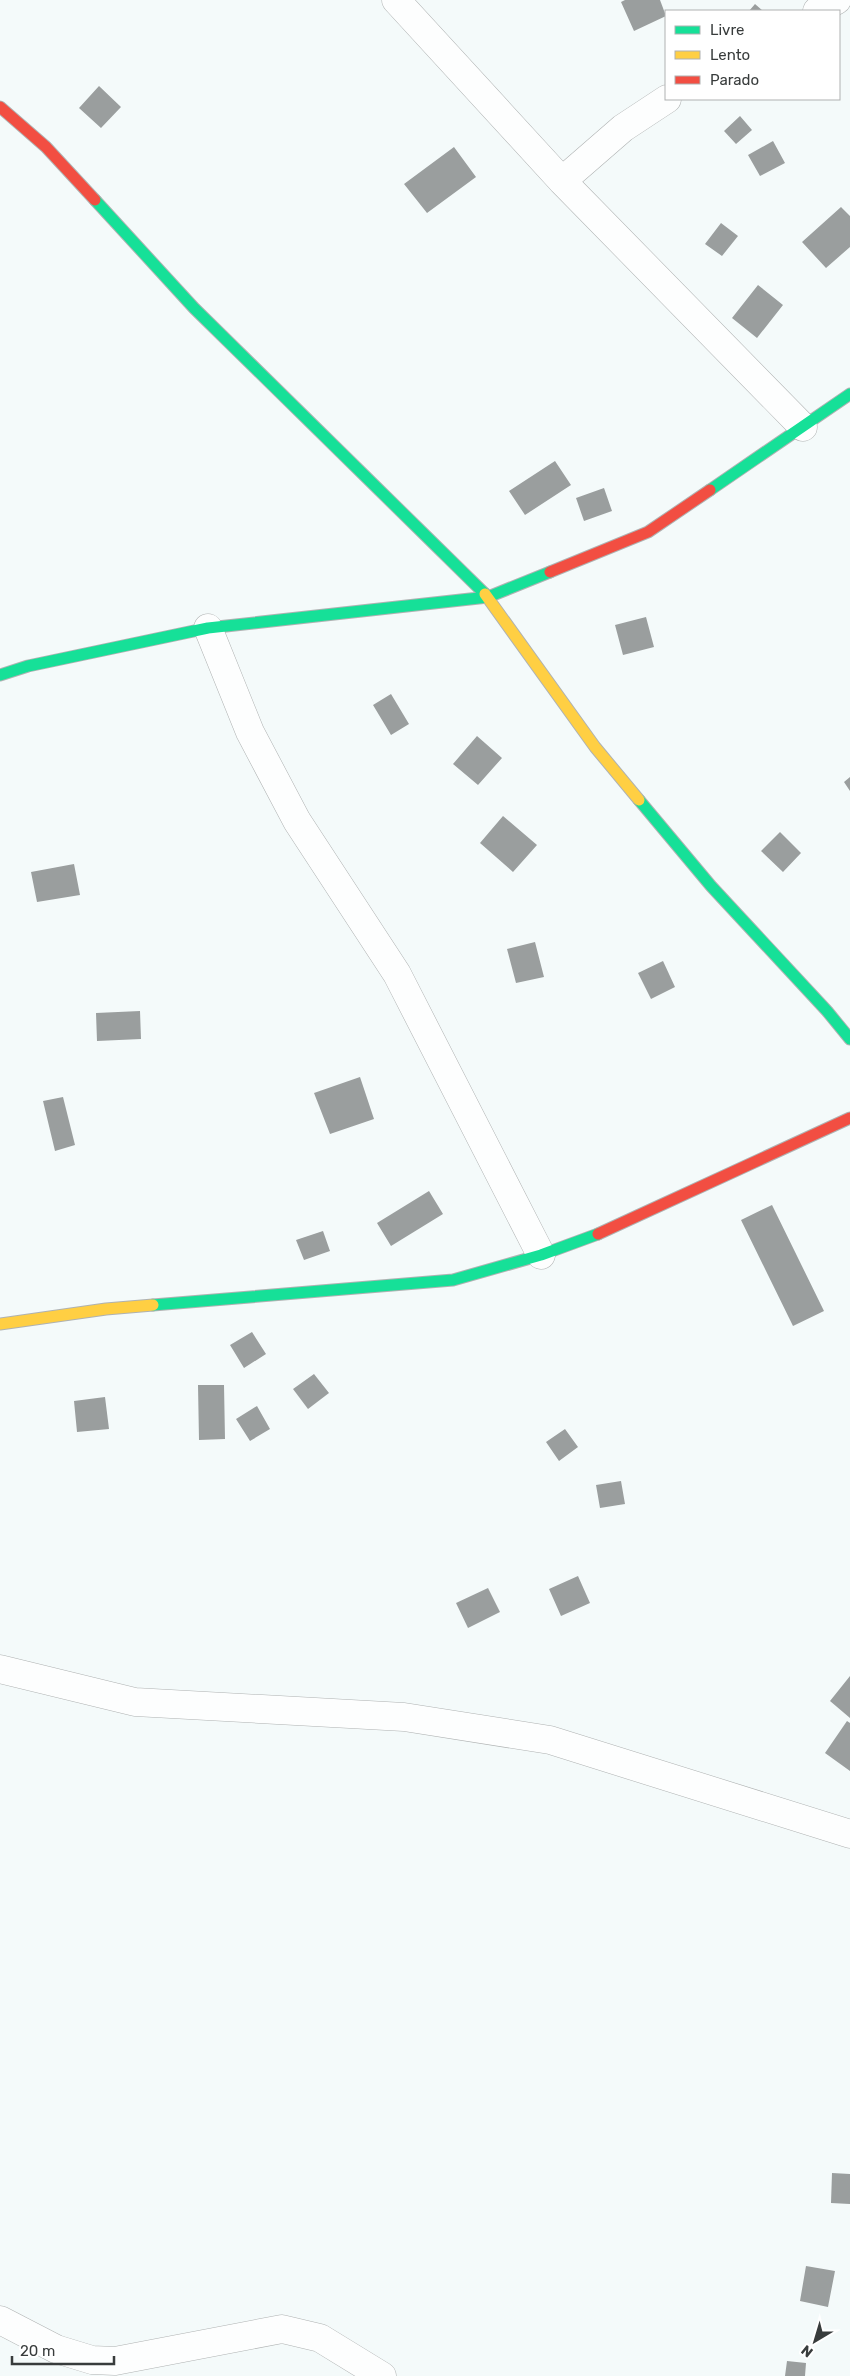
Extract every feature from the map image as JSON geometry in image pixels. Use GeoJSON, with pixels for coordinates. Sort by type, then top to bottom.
{"type":"FeatureCollection","features":[{"type":"Feature","properties":{"kind":"street"},"geometry":{"type":"LineString","coordinates":[[396,0],[562,181],[803,427]]}},
{"type":"Feature","properties":{"kind":"street"},"geometry":{"type":"LineString","coordinates":[[819,10],[837,0]]}},
{"type":"Feature","properties":{"kind":"street"},"geometry":{"type":"LineString","coordinates":[[562,181],[623,128],[666,100]]}},
{"type":"Feature","properties":{"kind":"street"},"geometry":{"type":"LineString","coordinates":[[0,107],[46,147],[194,308],[488,597],[595,748],[711,886],[827,1011],[850,1039]]}},
{"type":"Feature","properties":{"kind":"street"},"geometry":{"type":"LineString","coordinates":[[0,675],[28,666],[208,628],[488,597],[648,532],[850,394]]}},
{"type":"Feature","properties":{"kind":"street"},"geometry":{"type":"LineString","coordinates":[[208,628],[250,732],[298,821],[397,974],[540,1255]]}},
{"type":"Feature","properties":{"kind":"street"},"geometry":{"type":"LineString","coordinates":[[0,1324],[106,1309],[453,1280],[540,1255],[587,1239],[850,1118]]}},
{"type":"Feature","properties":{"kind":"street"},"geometry":{"type":"LineString","coordinates":[[0,1670],[135,1702],[404,1717],[550,1740],[850,1834]]}},
{"type":"Feature","properties":{"kind":"street"},"geometry":{"type":"LineString","coordinates":[[0,2320],[56,2349],[92,2360],[107,2361],[230,2341],[282,2329],[320,2338],[382,2376]]}},
{"type":"Feature","properties":{"kind":"building"},"geometry":{"type":"Polygon","coordinates":[[[625,0],[660,0],[665,16],[634,31],[621,2],[625,0]]]}},
{"type":"Feature","properties":{"kind":"building"},"geometry":{"type":"Polygon","coordinates":[[[755,4],[762,10],[750,10],[755,4]]]}},
{"type":"Feature","properties":{"kind":"building"},"geometry":{"type":"Polygon","coordinates":[[[99,86],[121,107],[101,128],[79,108],[99,86]]]}},
{"type":"Feature","properties":{"kind":"building"},"geometry":{"type":"Polygon","coordinates":[[[740,116],[752,130],[736,144],[724,131],[740,116]]]}},
{"type":"Feature","properties":{"kind":"building"},"geometry":{"type":"Polygon","coordinates":[[[773,141],[785,163],[760,176],[748,155],[773,141]]]}},
{"type":"Feature","properties":{"kind":"building"},"geometry":{"type":"Polygon","coordinates":[[[454,147],[476,177],[427,213],[404,184],[454,147]]]}},
{"type":"Feature","properties":{"kind":"building"},"geometry":{"type":"Polygon","coordinates":[[[841,207],[850,216],[850,247],[826,268],[802,242],[841,207]]]}},
{"type":"Feature","properties":{"kind":"building"},"geometry":{"type":"Polygon","coordinates":[[[721,223],[738,236],[722,256],[705,244],[721,223]]]}},
{"type":"Feature","properties":{"kind":"building"},"geometry":{"type":"Polygon","coordinates":[[[758,285],[783,305],[757,338],[732,318],[758,285]]]}},
{"type":"Feature","properties":{"kind":"building"},"geometry":{"type":"Polygon","coordinates":[[[555,461],[571,485],[525,515],[509,491],[555,461]]]}},
{"type":"Feature","properties":{"kind":"building"},"geometry":{"type":"Polygon","coordinates":[[[604,488],[612,511],[584,521],[576,498],[604,488]]]}},
{"type":"Feature","properties":{"kind":"building"},"geometry":{"type":"Polygon","coordinates":[[[646,617],[654,647],[623,655],[615,625],[646,617]]]}},
{"type":"Feature","properties":{"kind":"building"},"geometry":{"type":"Polygon","coordinates":[[[391,694],[409,724],[391,735],[373,705],[391,694]]]}},
{"type":"Feature","properties":{"kind":"building"},"geometry":{"type":"Polygon","coordinates":[[[477,736],[502,758],[478,785],[453,764],[477,736]]]}},
{"type":"Feature","properties":{"kind":"building"},"geometry":{"type":"Polygon","coordinates":[[[850,777],[850,791],[844,782],[850,777]]]}},
{"type":"Feature","properties":{"kind":"building"},"geometry":{"type":"Polygon","coordinates":[[[503,816],[537,845],[513,872],[480,843],[503,816]]]}},
{"type":"Feature","properties":{"kind":"building"},"geometry":{"type":"Polygon","coordinates":[[[780,832],[801,853],[783,872],[761,851],[780,832]]]}},
{"type":"Feature","properties":{"kind":"building"},"geometry":{"type":"Polygon","coordinates":[[[74,864],[80,895],[37,902],[31,872],[74,864]]]}},
{"type":"Feature","properties":{"kind":"building"},"geometry":{"type":"Polygon","coordinates":[[[535,942],[544,977],[516,983],[507,949],[535,942]]]}},
{"type":"Feature","properties":{"kind":"building"},"geometry":{"type":"Polygon","coordinates":[[[663,961],[675,987],[651,999],[638,973],[663,961]]]}},
{"type":"Feature","properties":{"kind":"building"},"geometry":{"type":"Polygon","coordinates":[[[140,1011],[141,1039],[97,1041],[96,1013],[140,1011]]]}},
{"type":"Feature","properties":{"kind":"building"},"geometry":{"type":"Polygon","coordinates":[[[360,1077],[374,1119],[330,1134],[314,1093],[360,1077]]]}},
{"type":"Feature","properties":{"kind":"building"},"geometry":{"type":"Polygon","coordinates":[[[63,1097],[75,1145],[55,1151],[43,1101],[63,1097]]]}},
{"type":"Feature","properties":{"kind":"building"},"geometry":{"type":"Polygon","coordinates":[[[429,1191],[443,1214],[391,1246],[377,1223],[429,1191]]]}},
{"type":"Feature","properties":{"kind":"building"},"geometry":{"type":"Polygon","coordinates":[[[772,1205],[824,1311],[793,1326],[741,1220],[772,1205]]]}},
{"type":"Feature","properties":{"kind":"building"},"geometry":{"type":"Polygon","coordinates":[[[323,1231],[330,1251],[304,1260],[296,1240],[323,1231]]]}},
{"type":"Feature","properties":{"kind":"building"},"geometry":{"type":"Polygon","coordinates":[[[252,1332],[266,1354],[244,1368],[230,1345],[252,1332]]]}},
{"type":"Feature","properties":{"kind":"building"},"geometry":{"type":"Polygon","coordinates":[[[314,1374],[329,1393],[308,1409],[293,1389],[314,1374]]]}},
{"type":"Feature","properties":{"kind":"building"},"geometry":{"type":"Polygon","coordinates":[[[198,1385],[224,1385],[225,1439],[199,1440],[198,1385]]]}},
{"type":"Feature","properties":{"kind":"building"},"geometry":{"type":"Polygon","coordinates":[[[105,1397],[109,1429],[77,1432],[74,1401],[105,1397]]]}},
{"type":"Feature","properties":{"kind":"building"},"geometry":{"type":"Polygon","coordinates":[[[257,1406],[270,1429],[250,1441],[236,1419],[257,1406]]]}},
{"type":"Feature","properties":{"kind":"building"},"geometry":{"type":"Polygon","coordinates":[[[565,1429],[578,1447],[559,1461],[546,1442],[565,1429]]]}},
{"type":"Feature","properties":{"kind":"building"},"geometry":{"type":"Polygon","coordinates":[[[621,1481],[625,1504],[600,1508],[596,1485],[621,1481]]]}},
{"type":"Feature","properties":{"kind":"building"},"geometry":{"type":"Polygon","coordinates":[[[578,1576],[590,1603],[561,1616],[549,1589],[578,1576]]]}},
{"type":"Feature","properties":{"kind":"building"},"geometry":{"type":"Polygon","coordinates":[[[488,1588],[500,1612],[468,1628],[456,1603],[488,1588]]]}},
{"type":"Feature","properties":{"kind":"building"},"geometry":{"type":"Polygon","coordinates":[[[850,1676],[850,1718],[830,1701],[850,1676]]]}},
{"type":"Feature","properties":{"kind":"building"},"geometry":{"type":"Polygon","coordinates":[[[847,1721],[850,1723],[850,1771],[825,1753],[847,1721]]]}},
{"type":"Feature","properties":{"kind":"building"},"geometry":{"type":"Polygon","coordinates":[[[832,2173],[850,2174],[850,2204],[831,2203],[832,2173]]]}},
{"type":"Feature","properties":{"kind":"building"},"geometry":{"type":"Polygon","coordinates":[[[806,2266],[835,2271],[828,2307],[800,2301],[806,2266]]]}},
{"type":"Feature","properties":{"kind":"building"},"geometry":{"type":"Polygon","coordinates":[[[787,2361],[806,2363],[805,2376],[785,2376],[787,2361]]]}},
{"type":"Feature","properties":{"kind":"traffic: fast"},"geometry":{"type":"LineString","coordinates":[[95,200],[194,308],[485,594]]}},
{"type":"Feature","properties":{"kind":"traffic: fast"},"geometry":{"type":"LineString","coordinates":[[710,490],[850,394]]}},
{"type":"Feature","properties":{"kind":"traffic: fast"},"geometry":{"type":"LineString","coordinates":[[0,675],[28,666],[208,628],[488,597],[550,572]]}},
{"type":"Feature","properties":{"kind":"traffic: fast"},"geometry":{"type":"LineString","coordinates":[[639,800],[711,886],[827,1011],[850,1039]]}},
{"type":"Feature","properties":{"kind":"traffic: fast"},"geometry":{"type":"LineString","coordinates":[[153,1305],[453,1280],[541,1255],[598,1234]]}},
{"type":"Feature","properties":{"kind":"traffic: slow"},"geometry":{"type":"LineString","coordinates":[[485,594],[595,747],[639,800]]}},
{"type":"Feature","properties":{"kind":"traffic: slow"},"geometry":{"type":"LineString","coordinates":[[0,1324],[106,1309],[153,1305]]}},
{"type":"Feature","properties":{"kind":"traffic: jam"},"geometry":{"type":"LineString","coordinates":[[0,107],[46,147],[95,200]]}},
{"type":"Feature","properties":{"kind":"traffic: jam"},"geometry":{"type":"LineString","coordinates":[[550,572],[648,532],[710,490]]}},
{"type":"Feature","properties":{"kind":"traffic: jam"},"geometry":{"type":"LineString","coordinates":[[598,1234],[850,1118]]}}]}
